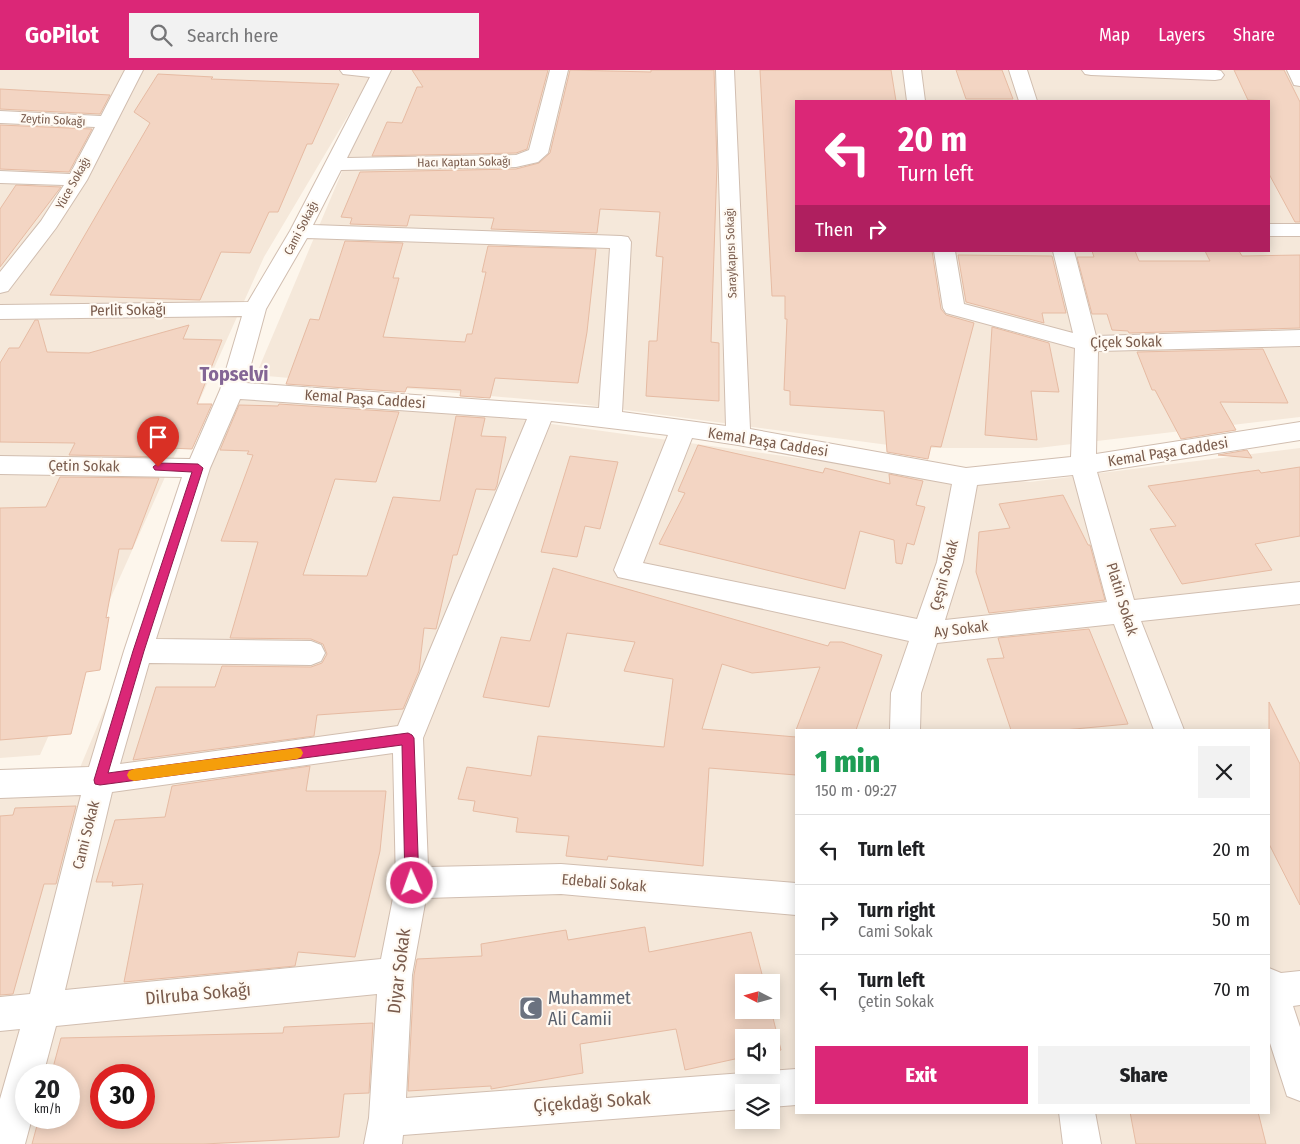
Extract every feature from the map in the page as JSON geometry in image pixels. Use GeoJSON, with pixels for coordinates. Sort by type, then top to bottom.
{"type":"FeatureCollection","features":[{"type":"Feature","properties":{"kind":"street","name":"Yüce Sokağı"},"geometry":{"type":"LineString","coordinates":[[0,286],[49,224],[77,180],[105,122],[134,70]]}},
{"type":"Feature","properties":{"kind":"street"},"geometry":{"type":"LineString","coordinates":[[349,70],[382,71]]}},
{"type":"Feature","properties":{"kind":"street","name":"Hacı Kaptan Sokağı"},"geometry":{"type":"LineString","coordinates":[[333,164],[516,161],[531,158],[538,153],[559,70]]}},
{"type":"Feature","properties":{"kind":"street","name":"Saraykapısı Sokağı"},"geometry":{"type":"LineString","coordinates":[[725,70],[738,436]]}},
{"type":"Feature","properties":{"kind":"street"},"geometry":{"type":"LineString","coordinates":[[912,70],[916,100]]}},
{"type":"Feature","properties":{"kind":"street"},"geometry":{"type":"LineString","coordinates":[[1018,70],[1028,100]]}},
{"type":"Feature","properties":{"kind":"street"},"geometry":{"type":"LineString","coordinates":[[1091,70],[1215,75]]}},
{"type":"Feature","properties":{"kind":"street"},"geometry":{"type":"LineString","coordinates":[[1296,70],[1300,81]]}},
{"type":"Feature","properties":{"kind":"street","name":"Cami Sokağı"},"geometry":{"type":"LineString","coordinates":[[232,390],[255,309],[300,231],[382,71]]}},
{"type":"Feature","properties":{"kind":"street","name":"Zeytin Sokağı"},"geometry":{"type":"LineString","coordinates":[[0,117],[105,122]]}},
{"type":"Feature","properties":{"kind":"street"},"geometry":{"type":"LineString","coordinates":[[0,176],[77,180]]}},
{"type":"Feature","properties":{"kind":"street"},"geometry":{"type":"LineString","coordinates":[[1270,230],[1300,230]]}},
{"type":"Feature","properties":{"kind":"street"},"geometry":{"type":"LineString","coordinates":[[300,231],[621,242],[610,418]]}},
{"type":"Feature","properties":{"kind":"street","name":"Çiçek Sokak"},"geometry":{"type":"LineString","coordinates":[[944,252],[954,308],[1087,344],[1300,338]]}},
{"type":"Feature","properties":{"kind":"street","name":"Platin Sokak"},"geometry":{"type":"LineString","coordinates":[[1063,252],[1087,344],[1083,464],[1123,611],[1169,729]]}},
{"type":"Feature","properties":{"kind":"street","name":"Perlit Sokağı"},"geometry":{"type":"LineString","coordinates":[[0,312],[255,309]]}},
{"type":"Feature","properties":{"kind":"street","name":"Kemal Paşa Caddesi"},"geometry":{"type":"LineString","coordinates":[[232,390],[577,414],[738,436],[966,477],[1083,464],[1300,431]]}},
{"type":"Feature","properties":{"kind":"street","name":"Cami Sokak"},"geometry":{"type":"LineString","coordinates":[[6,1144],[100,780],[138,651],[198,468],[232,390]]}},
{"type":"Feature","properties":{"kind":"street"},"geometry":{"type":"LineString","coordinates":[[0,784],[100,780],[408,738],[542,412]]}},
{"type":"Feature","properties":{"kind":"street","name":"Ay Sokak"},"geometry":{"type":"LineString","coordinates":[[682,429],[628,570],[927,634],[1300,593]]}},
{"type":"Feature","properties":{"kind":"street","name":"Çetin Sokak"},"geometry":{"type":"LineString","coordinates":[[0,465],[198,468]]}},
{"type":"Feature","properties":{"kind":"street","name":"Çeşni Sokak"},"geometry":{"type":"LineString","coordinates":[[905,729],[906,693],[950,562],[966,477]]}},
{"type":"Feature","properties":{"kind":"street"},"geometry":{"type":"LineString","coordinates":[[138,651],[311,653]]}},
{"type":"Feature","properties":{"kind":"street","name":"Diyar Sokak"},"geometry":{"type":"LineString","coordinates":[[385,1131],[395,975],[412,883],[408,738]]}},
{"type":"Feature","properties":{"kind":"street","name":"Edebali Sokak"},"geometry":{"type":"LineString","coordinates":[[412,883],[561,879],[795,899]]}},
{"type":"Feature","properties":{"kind":"street","name":"Dilruba Sokağı"},"geometry":{"type":"LineString","coordinates":[[0,1014],[395,975]]}},
{"type":"Feature","properties":{"kind":"street"},"geometry":{"type":"LineString","coordinates":[[1277,989],[1300,1083]]}},
{"type":"Feature","properties":{"kind":"street","name":"Çiçekdağı Sokak"},"geometry":{"type":"LineString","coordinates":[[385,1131],[795,1087]]}},
{"type":"Feature","properties":{"kind":"street"},"geometry":{"type":"LineString","coordinates":[[1077,1114],[1082,1144]]}},
{"type":"Feature","properties":{"kind":"shaded area"},"geometry":{"type":"Polygon","coordinates":[[[0,70],[375,70],[264,257],[40,755],[0,758],[0,70]]]}},
{"type":"Feature","properties":{"kind":"shaded area"},"geometry":{"type":"Polygon","coordinates":[[[385,70],[1300,70],[1300,417],[1038,448],[911,448],[581,404],[256,375],[385,70]]]}},
{"type":"Feature","properties":{"kind":"shaded area"},"geometry":{"type":"Polygon","coordinates":[[[235,396],[457,411],[805,459],[1030,482],[1300,448],[1300,1144],[0,1144],[0,789],[74,782],[235,396]]]}},
{"type":"Feature","properties":{"kind":"building"},"geometry":{"type":"Polygon","coordinates":[[[412,70],[548,70],[527,149],[516,153],[372,156],[387,122],[402,123],[417,87],[423,87],[412,70]]]}},
{"type":"Feature","properties":{"kind":"building"},"geometry":{"type":"Polygon","coordinates":[[[570,70],[651,72],[651,70],[714,70],[717,164],[711,342],[719,343],[719,401],[646,396],[649,341],[657,341],[663,257],[656,256],[660,212],[600,209],[597,233],[491,229],[494,218],[410,215],[407,226],[350,224],[352,218],[341,217],[360,172],[516,169],[539,163],[550,153],[570,70]]]}},
{"type":"Feature","properties":{"kind":"building"},"geometry":{"type":"Polygon","coordinates":[[[760,70],[891,70],[896,100],[795,100],[795,252],[932,252],[941,309],[946,315],[974,323],[941,447],[931,446],[928,459],[887,452],[884,411],[790,405],[790,391],[784,390],[787,319],[785,319],[785,296],[772,296],[760,70]]]}},
{"type":"Feature","properties":{"kind":"building"},"geometry":{"type":"Polygon","coordinates":[[[956,70],[1002,70],[1013,99],[966,99],[956,70]]]}},
{"type":"Feature","properties":{"kind":"building"},"geometry":{"type":"Polygon","coordinates":[[[1234,70],[1284,70],[1300,102],[1300,222],[1295,222],[1270,176],[1270,100],[1248,100],[1234,70]]]}},
{"type":"Feature","properties":{"kind":"building"},"geometry":{"type":"Polygon","coordinates":[[[158,74],[213,77],[211,79],[339,84],[312,144],[307,144],[278,212],[269,212],[250,253],[221,252],[200,300],[50,295],[150,123],[134,112],[158,74]]]}},
{"type":"Feature","properties":{"kind":"building"},"geometry":{"type":"Polygon","coordinates":[[[0,89],[110,95],[100,114],[0,109],[0,89]]]}},
{"type":"Feature","properties":{"kind":"building"},"geometry":{"type":"Polygon","coordinates":[[[0,125],[92,129],[69,172],[0,169],[0,125]]]}},
{"type":"Feature","properties":{"kind":"building"},"geometry":{"type":"Polygon","coordinates":[[[16,185],[61,187],[0,267],[0,209],[16,185]]]}},
{"type":"Feature","properties":{"kind":"building"},"geometry":{"type":"Polygon","coordinates":[[[345,241],[403,243],[393,278],[399,278],[383,337],[465,342],[467,334],[472,334],[486,272],[482,272],[488,246],[596,249],[587,332],[578,383],[495,378],[490,398],[460,396],[461,390],[407,387],[405,392],[286,384],[310,319],[319,320],[345,241]]]}},
{"type":"Feature","properties":{"kind":"building"},"geometry":{"type":"Polygon","coordinates":[[[1092,252],[1135,252],[1139,261],[1210,261],[1206,252],[1240,252],[1242,256],[1300,255],[1300,328],[1129,333],[1128,331],[1112,330],[1107,314],[1092,314],[1077,257],[1094,257],[1092,252]]]}},
{"type":"Feature","properties":{"kind":"building"},"geometry":{"type":"Polygon","coordinates":[[[958,255],[1052,256],[1066,313],[1042,313],[1044,323],[966,302],[958,255]]]}},
{"type":"Feature","properties":{"kind":"building"},"geometry":{"type":"Polygon","coordinates":[[[35,320],[38,320],[47,352],[89,353],[189,325],[183,339],[222,340],[197,404],[212,404],[192,449],[170,448],[167,457],[69,455],[75,443],[0,442],[0,363],[9,348],[19,348],[35,320]]]}},
{"type":"Feature","properties":{"kind":"building"},"geometry":{"type":"Polygon","coordinates":[[[992,327],[1049,343],[1059,392],[1031,391],[1037,440],[985,435],[992,327]]]}},
{"type":"Feature","properties":{"kind":"building"},"geometry":{"type":"Polygon","coordinates":[[[1263,349],[1288,403],[1220,402],[1236,430],[1181,439],[1155,390],[1152,390],[1137,352],[1263,349]]]}},
{"type":"Feature","properties":{"kind":"building"},"geometry":{"type":"Polygon","coordinates":[[[279,404],[399,412],[376,482],[335,479],[303,575],[367,576],[393,497],[440,501],[456,416],[485,418],[481,436],[506,437],[497,485],[495,490],[476,489],[457,555],[453,555],[436,629],[424,628],[419,671],[403,709],[317,715],[314,736],[133,760],[156,687],[215,687],[222,666],[311,667],[322,663],[327,654],[323,644],[311,639],[230,638],[258,542],[221,541],[253,455],[247,454],[249,451],[220,450],[239,405],[278,406],[279,404]]]}},
{"type":"Feature","properties":{"kind":"building"},"geometry":{"type":"Polygon","coordinates":[[[698,445],[823,473],[825,468],[890,484],[889,474],[923,481],[916,505],[925,507],[914,545],[907,543],[902,564],[896,563],[894,540],[860,531],[845,589],[659,544],[685,493],[678,491],[698,445]]]}},
{"type":"Feature","properties":{"kind":"building"},"geometry":{"type":"Polygon","coordinates":[[[1247,450],[1252,458],[1218,455],[1247,450]]]}},
{"type":"Feature","properties":{"kind":"building"},"geometry":{"type":"Polygon","coordinates":[[[570,456],[618,462],[600,529],[585,526],[577,557],[541,552],[570,456]]]}},
{"type":"Feature","properties":{"kind":"building"},"geometry":{"type":"Polygon","coordinates":[[[1300,467],[1300,536],[1255,544],[1272,570],[1182,584],[1150,529],[1176,526],[1148,486],[1259,470],[1261,473],[1300,467]]]}},
{"type":"Feature","properties":{"kind":"building"},"geometry":{"type":"Polygon","coordinates":[[[60,477],[159,478],[132,549],[119,549],[106,618],[109,617],[100,670],[86,672],[71,734],[0,740],[0,508],[46,507],[60,477]]]}},
{"type":"Feature","properties":{"kind":"building"},"geometry":{"type":"Polygon","coordinates":[[[1063,495],[1088,545],[1090,545],[1105,600],[989,613],[976,572],[979,532],[1010,528],[999,504],[1063,495]]]}},
{"type":"Feature","properties":{"kind":"building"},"geometry":{"type":"Polygon","coordinates":[[[553,568],[828,646],[830,642],[842,642],[882,655],[856,729],[796,729],[820,667],[752,673],[722,664],[702,729],[795,737],[795,775],[709,768],[703,866],[608,856],[607,860],[566,856],[569,836],[516,832],[518,818],[473,811],[475,801],[458,799],[467,767],[531,776],[538,736],[664,747],[673,679],[624,671],[635,642],[567,633],[549,707],[483,697],[501,637],[530,641],[553,568]]]}},
{"type":"Feature","properties":{"kind":"building"},"geometry":{"type":"Polygon","coordinates":[[[1089,629],[1128,724],[1075,729],[1011,729],[987,659],[1004,658],[998,638],[1089,629]]]}},
{"type":"Feature","properties":{"kind":"building"},"geometry":{"type":"Polygon","coordinates":[[[1269,702],[1300,764],[1300,905],[1270,846],[1269,702]]]}},
{"type":"Feature","properties":{"kind":"building"},"geometry":{"type":"Polygon","coordinates":[[[310,766],[306,791],[386,791],[380,851],[355,957],[298,952],[295,966],[124,982],[143,884],[112,886],[113,882],[96,882],[115,820],[165,817],[172,786],[310,766]]]}},
{"type":"Feature","properties":{"kind":"building"},"geometry":{"type":"Polygon","coordinates":[[[76,806],[56,884],[44,884],[13,994],[0,995],[0,816],[13,815],[15,808],[76,806]]]}},
{"type":"Feature","properties":{"kind":"building"},"geometry":{"type":"Polygon","coordinates":[[[645,927],[649,952],[751,932],[762,974],[735,974],[735,1019],[773,1019],[776,1029],[735,1029],[735,1059],[685,1070],[676,1029],[580,1044],[583,1073],[491,1089],[491,1086],[408,1091],[414,975],[417,959],[482,956],[481,944],[566,930],[568,940],[645,927]]]}},
{"type":"Feature","properties":{"kind":"building"},"geometry":{"type":"Polygon","coordinates":[[[373,1023],[369,1093],[344,1094],[339,1137],[204,1144],[32,1144],[36,1129],[80,1129],[80,1064],[54,1064],[61,1038],[283,1033],[284,1027],[373,1023]]]}},
{"type":"Feature","properties":{"kind":"building"},"geometry":{"type":"Polygon","coordinates":[[[1130,1114],[1258,1114],[1266,1144],[1136,1144],[1130,1114]]]}},
{"type":"Feature","properties":{"kind":"slow traffic"},"geometry":{"type":"LineString","coordinates":[[134,775],[297,753]]}},
{"type":"Feature","properties":{"kind":"place","name":"Muhammet Ali Camii"},"geometry":{"type":"Point","coordinates":[531,1008]}},
{"type":"Feature","properties":{"kind":"district","name":"Topselvi"},"geometry":{"type":"Point","coordinates":[234,374]}},
{"type":"Feature","properties":{"kind":"route"},"geometry":{"type":"LineString","coordinates":[[158,467],[198,468],[138,651],[100,780],[408,738],[412,883]]}}]}
